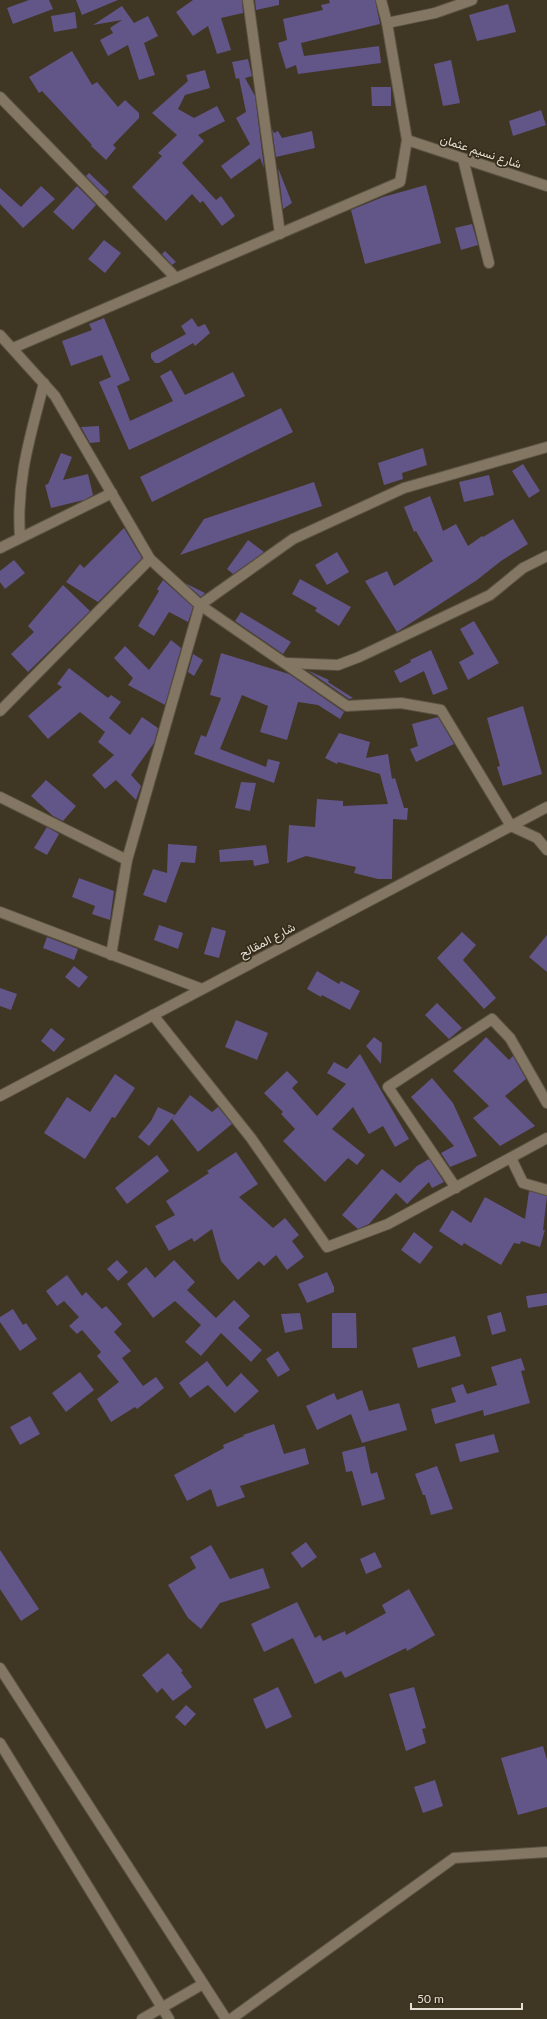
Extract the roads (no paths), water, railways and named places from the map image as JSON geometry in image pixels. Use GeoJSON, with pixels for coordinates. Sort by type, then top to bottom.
{"type":"FeatureCollection","features":[{"type":"Feature","properties":{"kind":"street"},"geometry":{"type":"LineString","coordinates":[[248,0],[280,234]]}},
{"type":"Feature","properties":{"kind":"street"},"geometry":{"type":"LineString","coordinates":[[13,348],[400,182],[407,140],[387,23],[381,0]]}},
{"type":"Feature","properties":{"kind":"street"},"geometry":{"type":"LineString","coordinates":[[387,23],[435,13],[472,0]]}},
{"type":"Feature","properties":{"kind":"street"},"geometry":{"type":"LineString","coordinates":[[0,97],[176,278]]}},
{"type":"Feature","properties":{"kind":"street","name":"شارع نسيم عثمان"},"geometry":{"type":"LineString","coordinates":[[407,140],[547,186]]}},
{"type":"Feature","properties":{"kind":"street"},"geometry":{"type":"LineString","coordinates":[[463,158],[489,263]]}},
{"type":"Feature","properties":{"kind":"street"},"geometry":{"type":"LineString","coordinates":[[0,335],[55,396],[150,559],[200,605],[347,706],[401,703],[441,710],[512,826],[537,838],[547,850]]}},
{"type":"Feature","properties":{"kind":"street"},"geometry":{"type":"LineString","coordinates":[[20,537],[18,514],[24,458],[44,383]]}},
{"type":"Feature","properties":{"kind":"street"},"geometry":{"type":"LineString","coordinates":[[111,955],[127,860],[200,605],[293,539],[404,488],[547,447]]}},
{"type":"Feature","properties":{"kind":"street"},"geometry":{"type":"LineString","coordinates":[[0,548],[112,493]]}},
{"type":"Feature","properties":{"kind":"street"},"geometry":{"type":"LineString","coordinates":[[286,663],[338,665],[359,657],[490,595],[523,568],[547,556]]}},
{"type":"Feature","properties":{"kind":"street"},"geometry":{"type":"LineString","coordinates":[[0,711],[150,559]]}},
{"type":"Feature","properties":{"kind":"street"},"geometry":{"type":"LineString","coordinates":[[0,797],[127,860]]}},
{"type":"Feature","properties":{"kind":"street","name":"شارع المقالح"},"geometry":{"type":"LineString","coordinates":[[0,1096],[547,807]]}},
{"type":"Feature","properties":{"kind":"street"},"geometry":{"type":"LineString","coordinates":[[0,912],[202,990]]}},
{"type":"Feature","properties":{"kind":"street"},"geometry":{"type":"LineString","coordinates":[[153,1015],[251,1138],[327,1247],[388,1224],[547,1138]]}},
{"type":"Feature","properties":{"kind":"street"},"geometry":{"type":"LineString","coordinates":[[456,1188],[388,1087],[492,1019],[510,1038],[547,1103]]}},
{"type":"Feature","properties":{"kind":"street"},"geometry":{"type":"LineString","coordinates":[[511,1158],[523,1183],[547,1190]]}},
{"type":"Feature","properties":{"kind":"street"},"geometry":{"type":"LineString","coordinates":[[0,1668],[226,2019]]}},
{"type":"Feature","properties":{"kind":"street"},"geometry":{"type":"LineString","coordinates":[[0,1744],[168,2019]]}},
{"type":"Feature","properties":{"kind":"street"},"geometry":{"type":"LineString","coordinates":[[231,2019],[454,1858],[547,1852]]}},
{"type":"Feature","properties":{"kind":"street"},"geometry":{"type":"LineString","coordinates":[[142,2019],[162,2009],[203,1984]]}}]}
